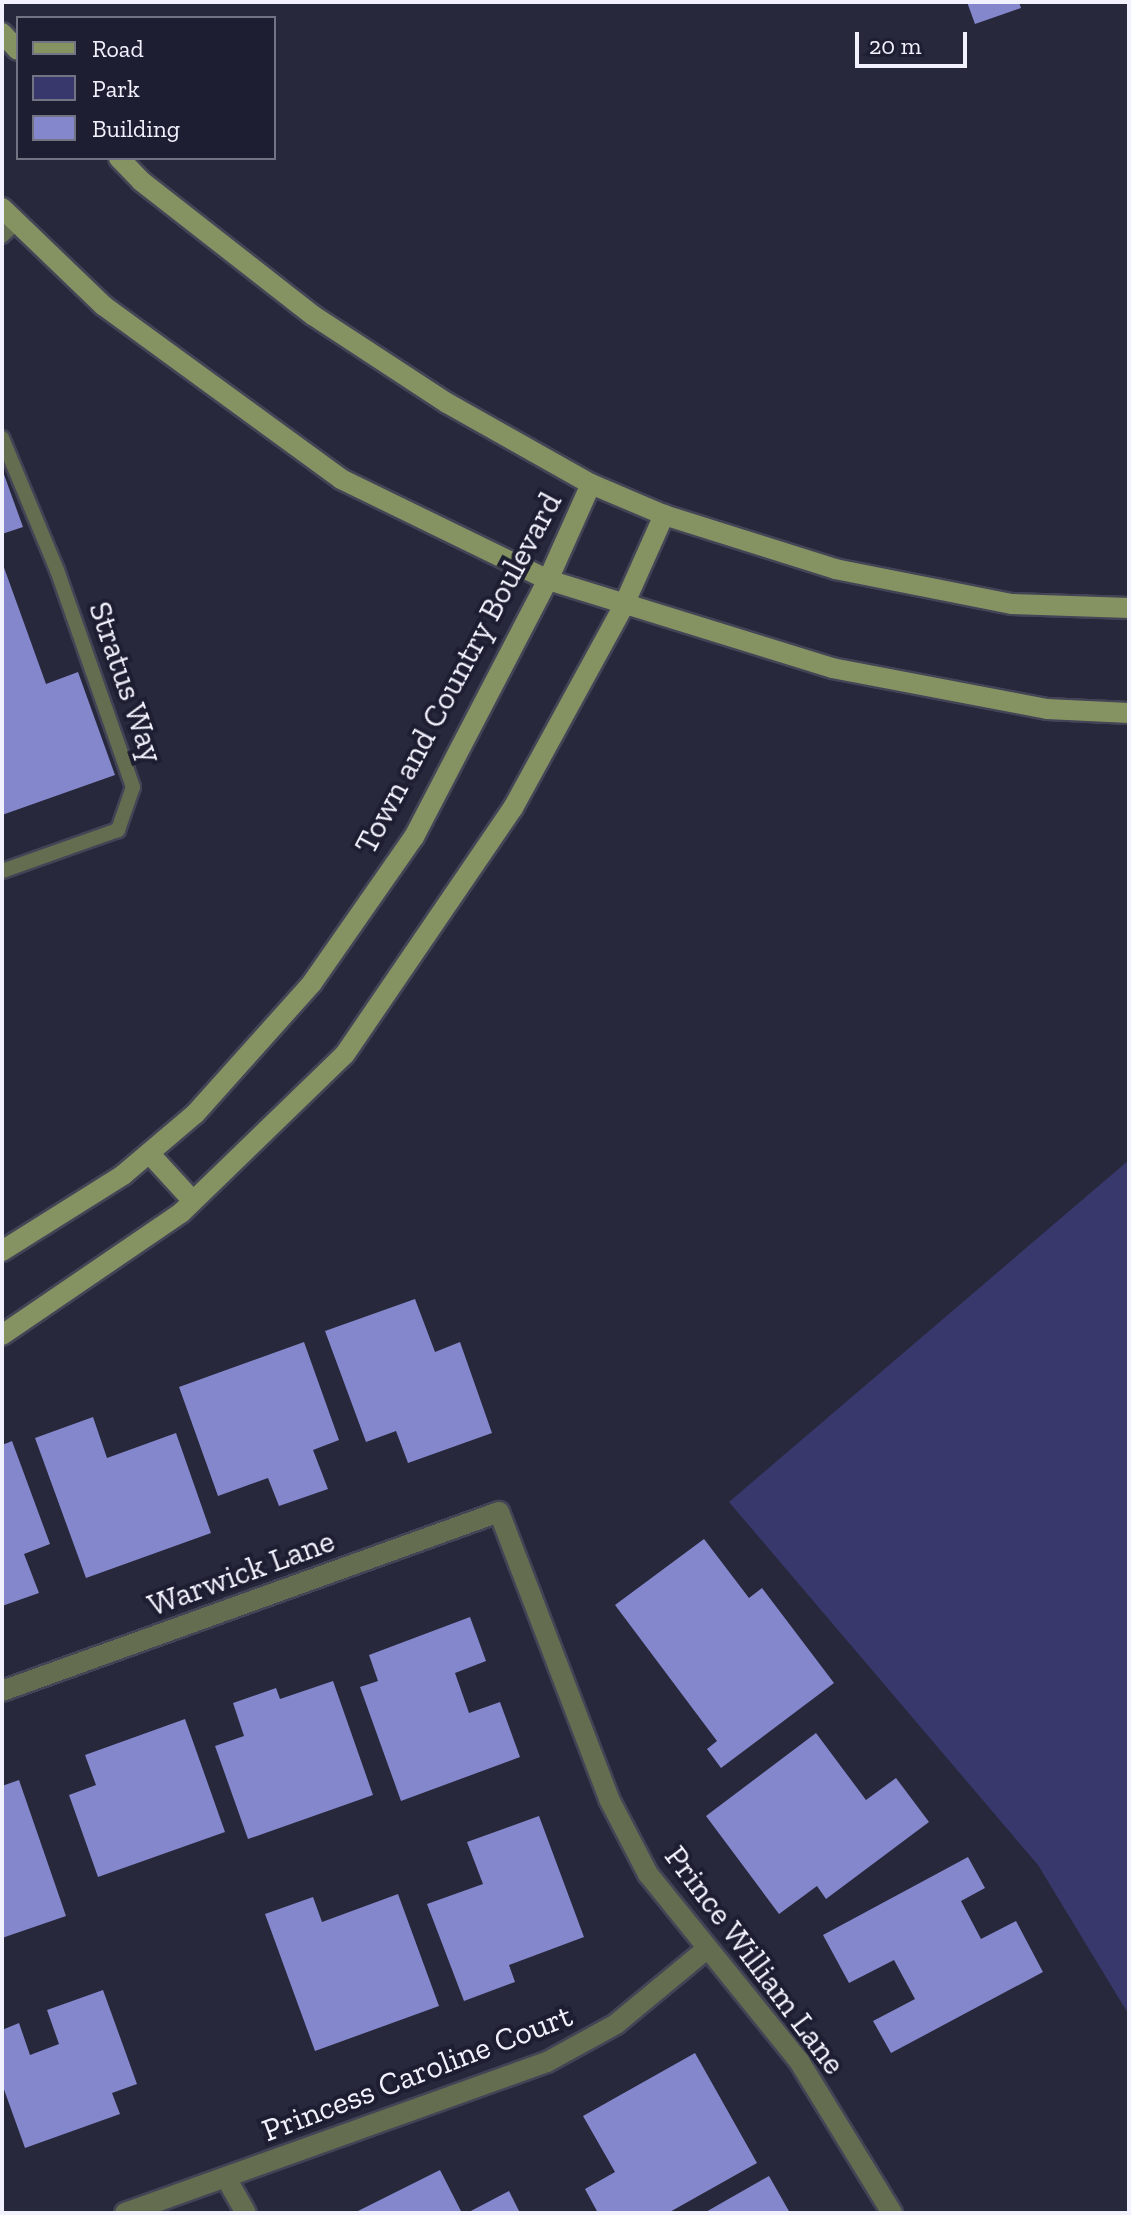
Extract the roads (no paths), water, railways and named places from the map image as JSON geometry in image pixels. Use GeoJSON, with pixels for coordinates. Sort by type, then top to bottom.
{"type":"FeatureCollection","features":[{"type":"Feature","properties":{"kind":"main road"},"geometry":{"type":"LineString","coordinates":[[2,33],[16,48]]}},
{"type":"Feature","properties":{"kind":"main road"},"geometry":{"type":"LineString","coordinates":[[121,160],[141,181],[314,316],[447,403],[591,484],[664,515],[863,575],[1012,604],[1129,608]]}},
{"type":"Feature","properties":{"kind":"main road"},"geometry":{"type":"LineString","coordinates":[[6,223],[104,306],[341,479],[548,580],[623,607],[832,668],[1047,709],[1129,713]]}},
{"type":"Feature","properties":{"kind":"main road","name":"Town and Country Boulevard"},"geometry":{"type":"LineString","coordinates":[[2,1251],[123,1175],[195,1114],[312,983],[397,861],[548,580],[591,484]]}},
{"type":"Feature","properties":{"kind":"main road"},"geometry":{"type":"LineString","coordinates":[[2,1335],[193,1201],[345,1054],[513,808],[623,607],[664,515]]}},
{"type":"Feature","properties":{"kind":"main road"},"geometry":{"type":"LineString","coordinates":[[149,1153],[193,1201]]}},
{"type":"Feature","properties":{"kind":"street","name":"Warwick Lane"},"geometry":{"type":"LineString","coordinates":[[2,1691],[499,1512]]}},
{"type":"Feature","properties":{"kind":"street","name":"Prince William Lane"},"geometry":{"type":"LineString","coordinates":[[499,1512],[609,1799],[648,1874],[799,2061],[892,2213]]}},
{"type":"Feature","properties":{"kind":"street","name":"Princess Caroline Court"},"geometry":{"type":"LineString","coordinates":[[125,2213],[547,2062],[616,2024],[708,1948]]}},
{"type":"Feature","properties":{"kind":"street"},"geometry":{"type":"LineString","coordinates":[[226,2178],[246,2213]]}},
{"type":"Feature","properties":{"kind":"lane","name":"Stratus Way"},"geometry":{"type":"LineString","coordinates":[[2,438],[57,570],[133,787],[118,830],[2,871]]}}]}
